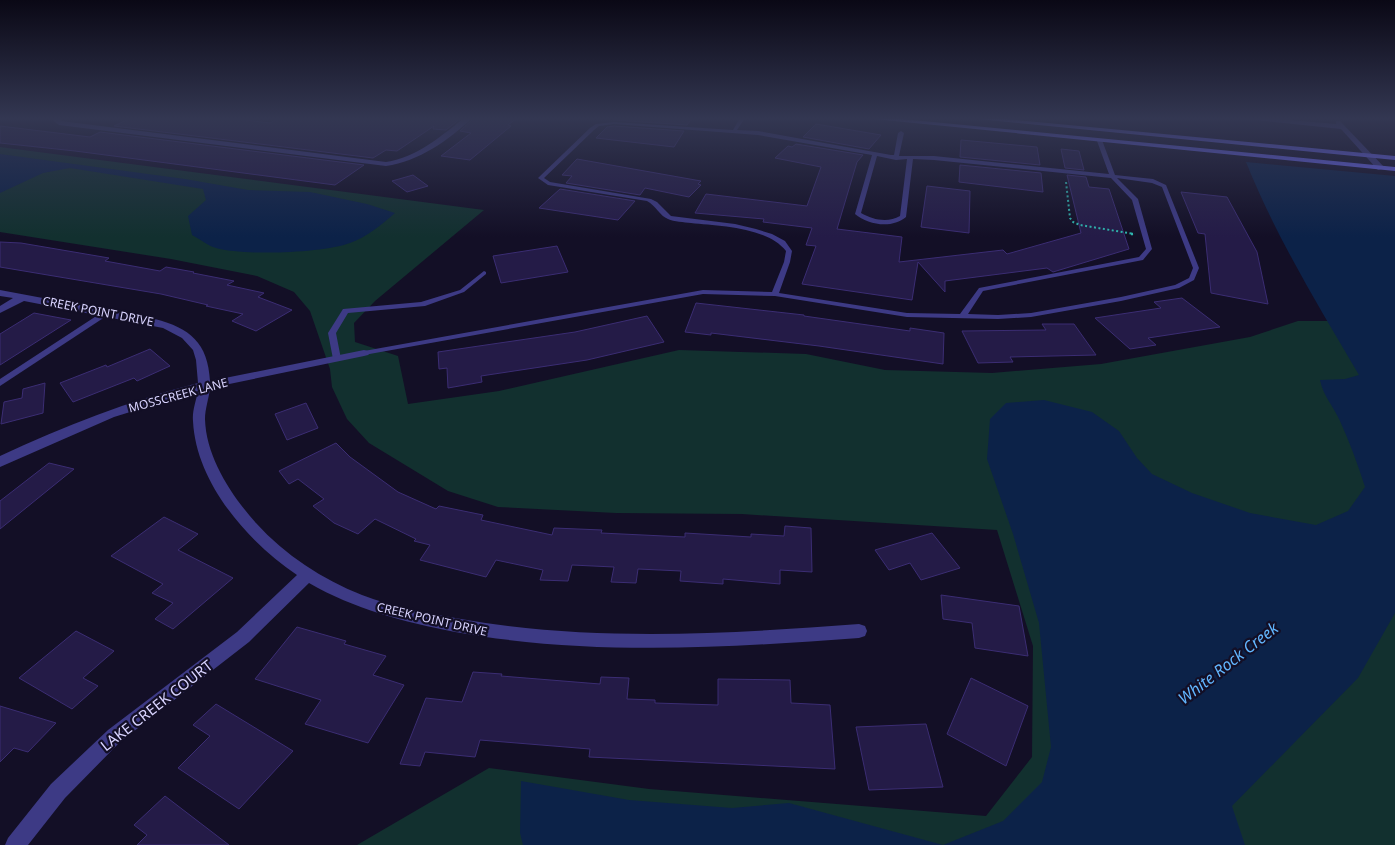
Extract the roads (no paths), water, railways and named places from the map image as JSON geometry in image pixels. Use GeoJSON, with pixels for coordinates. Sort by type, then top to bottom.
{"type":"FeatureCollection","features":[{"type":"Feature","properties":{"kind":"main road"},"geometry":{"type":"LineString","coordinates":[[1271,157],[1395,169]]}},
{"type":"Feature","properties":{"kind":"street"},"geometry":{"type":"LineString","coordinates":[[332,157],[376,163],[396,163],[412,157]]}},
{"type":"Feature","properties":{"kind":"street"},"geometry":{"type":"LineString","coordinates":[[1371,157],[1381,168]]}},
{"type":"Feature","properties":{"kind":"street","name":"CREEK POINT DRIVE"},"geometry":{"type":"LineString","coordinates":[[0,293],[155,322],[188,336],[194,343],[202,360],[204,385],[200,404],[201,430],[208,458],[219,484],[264,542],[307,575],[346,596],[380,608],[499,634],[598,642],[735,640],[859,632]]}},
{"type":"Feature","properties":{"kind":"street"},"geometry":{"type":"LineString","coordinates":[[0,310],[23,297]]}},
{"type":"Feature","properties":{"kind":"street","name":"MOSSCREEK LANE"},"geometry":{"type":"LineString","coordinates":[[1,460],[91,421],[148,401],[204,385],[364,353]]}},
{"type":"Feature","properties":{"kind":"street","name":"LAKE CREEK COURT"},"geometry":{"type":"LineString","coordinates":[[15,845],[58,790],[114,736],[243,637],[307,575]]}},
{"type":"Feature","properties":{"kind":"lane"},"geometry":{"type":"LineString","coordinates":[[563,157],[541,178],[548,183],[649,200],[655,202],[669,218],[744,228],[767,234],[783,243],[789,252],[774,294]]}},
{"type":"Feature","properties":{"kind":"lane"},"geometry":{"type":"LineString","coordinates":[[874,157],[858,214],[880,222],[894,222],[903,217],[910,158]]}},
{"type":"Feature","properties":{"kind":"lane"},"geometry":{"type":"LineString","coordinates":[[364,353],[678,295],[721,291],[774,294],[907,315],[998,317],[1060,310],[1121,300],[1177,287],[1192,279],[1196,268],[1164,186],[1142,179],[934,158],[892,157]]}},
{"type":"Feature","properties":{"kind":"lane"},"geometry":{"type":"LineString","coordinates":[[962,317],[981,289],[1141,259],[1149,249],[1135,199],[1113,177],[1106,157]]}},
{"type":"Feature","properties":{"kind":"lane"},"geometry":{"type":"LineString","coordinates":[[337,359],[332,334],[346,311],[422,304],[462,291],[484,273]]}},
{"type":"Feature","properties":{"kind":"lane"},"geometry":{"type":"LineString","coordinates":[[0,383],[107,313]]}},
{"type":"Feature","properties":{"kind":"water"},"geometry":{"type":"Polygon","coordinates":[[[0,157],[25,157],[185,179],[248,190],[310,192],[367,204],[395,213],[379,226],[350,243],[322,249],[264,253],[213,247],[192,235],[188,216],[206,200],[203,189],[70,168],[43,173],[0,193],[0,157]]]}},
{"type":"Feature","properties":{"kind":"water","name":"White Rock Creek"},"geometry":{"type":"Polygon","coordinates":[[[1246,162],[1395,176],[1395,613],[1358,678],[1232,806],[1245,845],[943,845],[1003,821],[1042,782],[1051,747],[1039,623],[1013,534],[987,459],[990,419],[1006,403],[1044,400],[1092,412],[1119,431],[1137,458],[1152,474],[1192,493],[1250,513],[1316,525],[1348,511],[1365,487],[1338,416],[1320,380],[1345,379],[1359,375],[1284,244],[1246,162]]]}},
{"type":"Feature","properties":{"kind":"water"},"geometry":{"type":"Polygon","coordinates":[[[521,781],[629,800],[732,808],[789,803],[943,845],[523,845],[520,833],[521,781]]]}}]}
